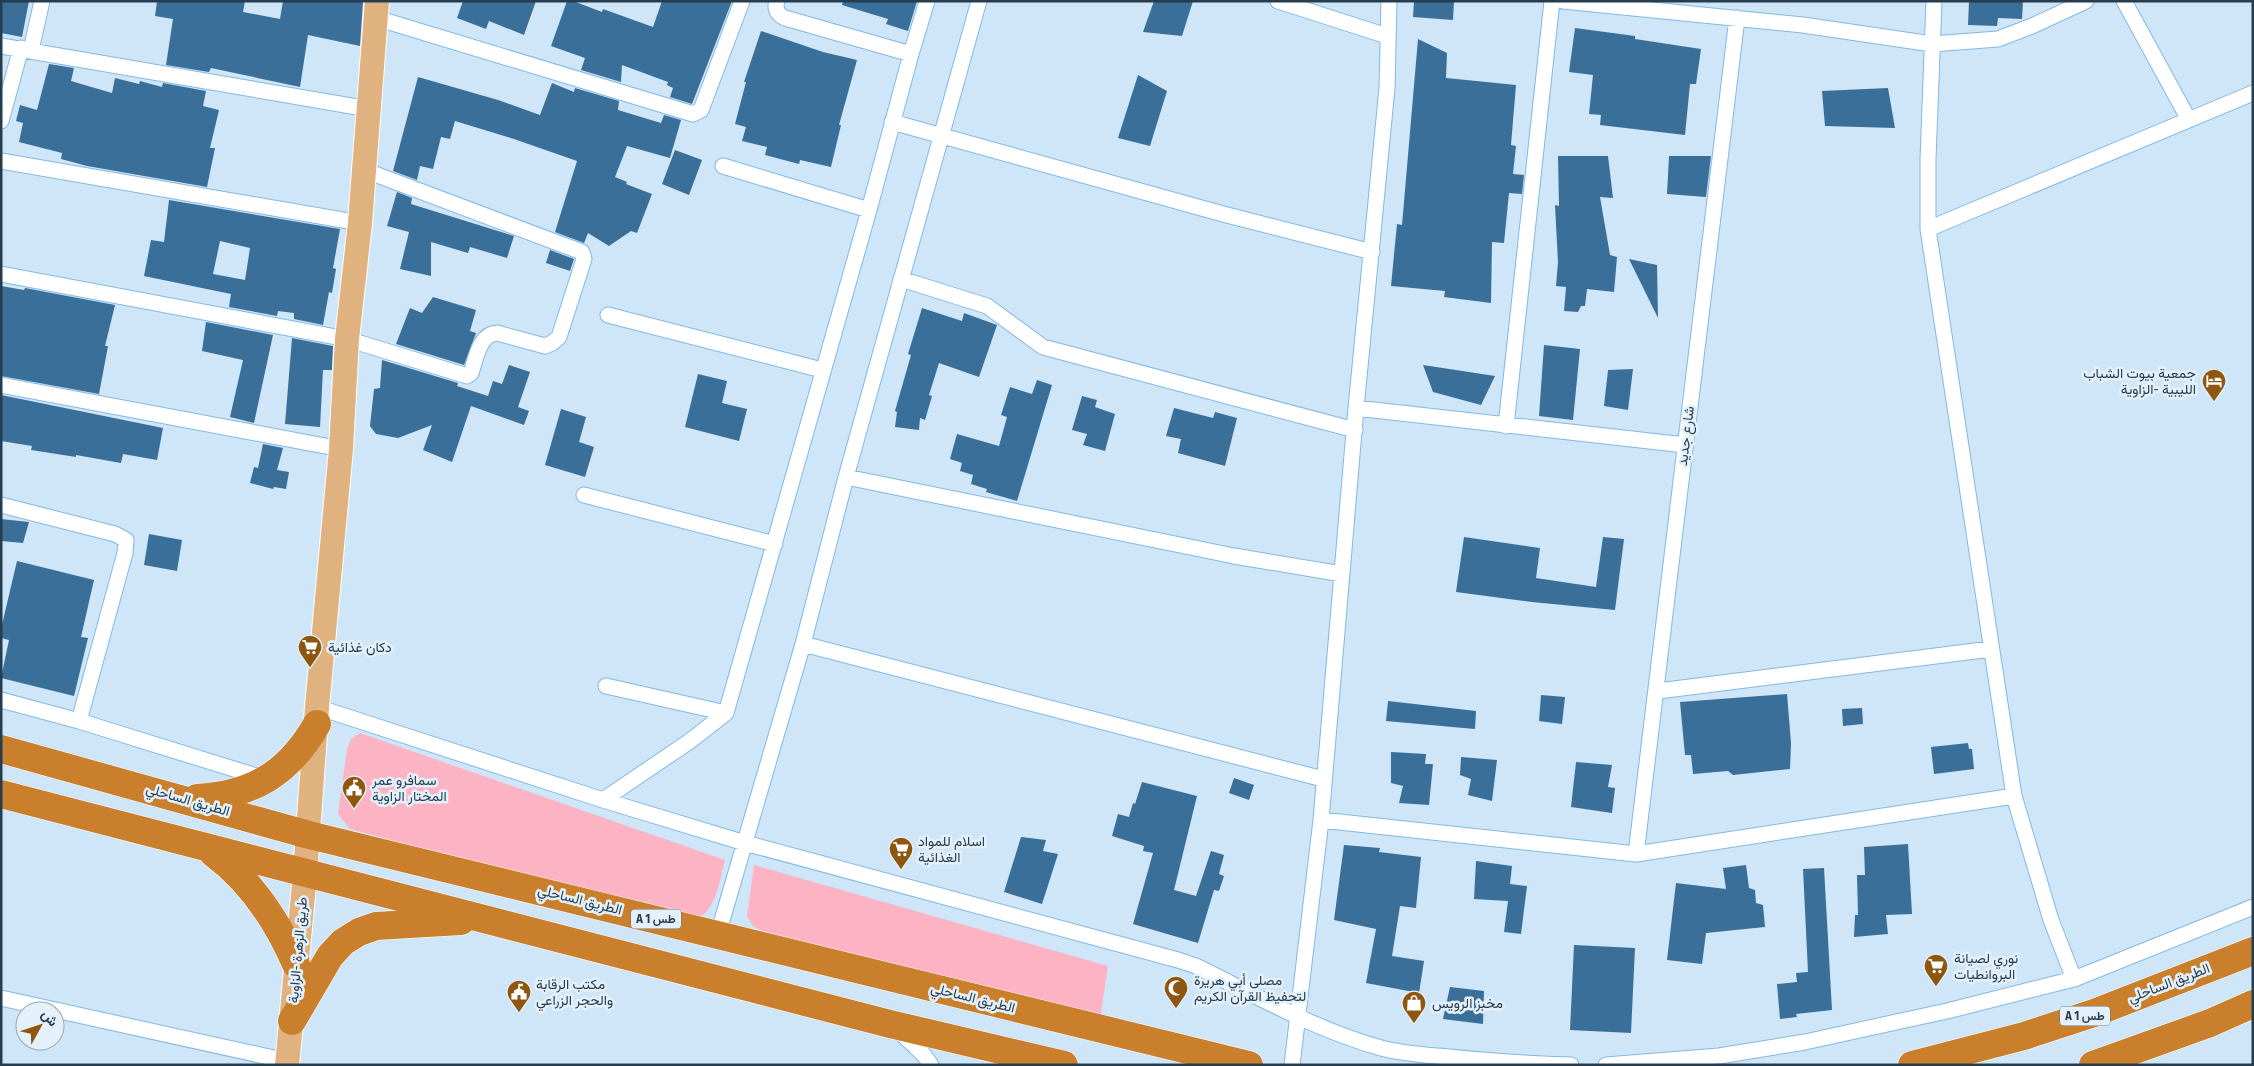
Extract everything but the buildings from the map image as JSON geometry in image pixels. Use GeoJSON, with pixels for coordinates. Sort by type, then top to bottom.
{"type":"FeatureCollection","features":[{"type":"Feature","properties":{"kind":"highway"},"geometry":{"type":"LineString","coordinates":[[184,799],[228,795],[248,789],[267,779],[296,756],[317,716]]}},
{"type":"Feature","properties":{"kind":"highway","name":"الطريق الساحلي"},"geometry":{"type":"LineString","coordinates":[[1,749],[308,835],[1249,1065]]}},
{"type":"Feature","properties":{"kind":"highway"},"geometry":{"type":"LineString","coordinates":[[1,794],[890,1024],[1004,1059],[1064,1065]]}},
{"type":"Feature","properties":{"kind":"highway"},"geometry":{"type":"LineString","coordinates":[[206,848],[244,880],[260,899],[282,934],[296,964]]}},
{"type":"Feature","properties":{"kind":"highway"},"geometry":{"type":"LineString","coordinates":[[292,1020],[330,956],[343,942],[359,932],[376,926],[486,919]]}},
{"type":"Feature","properties":{"kind":"highway","name":"الطريق الساحلي"},"geometry":{"type":"LineString","coordinates":[[1912,1065],[2024,1036],[2094,1013],[2253,951]]}},
{"type":"Feature","properties":{"kind":"highway"},"geometry":{"type":"LineString","coordinates":[[2093,1065],[2210,1023],[2253,1004]]}},
{"type":"Feature","properties":{"kind":"main road","name":"طريق الزهرة -الزاوية"},"geometry":{"type":"LineString","coordinates":[[287,1063],[341,449],[347,339],[360,223],[376,10]]}},
{"type":"Feature","properties":{"kind":"street"},"geometry":{"type":"LineString","coordinates":[[1,121],[42,1]]}},
{"type":"Feature","properties":{"kind":"street"},"geometry":{"type":"LineString","coordinates":[[376,10],[694,114],[701,110],[742,1]]}},
{"type":"Feature","properties":{"kind":"street"},"geometry":{"type":"LineString","coordinates":[[777,1],[776,9],[785,18],[911,54]]}},
{"type":"Feature","properties":{"kind":"street"},"geometry":{"type":"LineString","coordinates":[[603,800],[690,741],[726,713],[927,1]]}},
{"type":"Feature","properties":{"kind":"street"},"geometry":{"type":"LineString","coordinates":[[718,934],[803,644],[846,477],[979,1]]}},
{"type":"Feature","properties":{"kind":"street"},"geometry":{"type":"LineString","coordinates":[[1278,1],[1387,36]]}},
{"type":"Feature","properties":{"kind":"street"},"geometry":{"type":"LineString","coordinates":[[1292,1065],[1321,820],[1323,778],[1354,430],[1387,88],[1389,1]]}},
{"type":"Feature","properties":{"kind":"street"},"geometry":{"type":"LineString","coordinates":[[1506,426],[1552,1]]}},
{"type":"Feature","properties":{"kind":"street"},"geometry":{"type":"LineString","coordinates":[[1563,1],[1812,26],[1932,44],[1998,39],[2032,26],[2086,1]]}},
{"type":"Feature","properties":{"kind":"street"},"geometry":{"type":"LineString","coordinates":[[1934,1],[1928,159],[1928,229],[2014,796],[2051,920],[2074,979]]}},
{"type":"Feature","properties":{"kind":"street"},"geometry":{"type":"LineString","coordinates":[[2124,1],[2189,120]]}},
{"type":"Feature","properties":{"kind":"street","name":"شارع جديد"},"geometry":{"type":"LineString","coordinates":[[1636,854],[1658,691],[1685,445],[1737,18]]}},
{"type":"Feature","properties":{"kind":"street"},"geometry":{"type":"LineString","coordinates":[[1,46],[369,108]]}},
{"type":"Feature","properties":{"kind":"street"},"geometry":{"type":"LineString","coordinates":[[1928,229],[2253,92]]}},
{"type":"Feature","properties":{"kind":"street"},"geometry":{"type":"LineString","coordinates":[[892,122],[941,134],[1223,214],[1372,252]]}},
{"type":"Feature","properties":{"kind":"street"},"geometry":{"type":"LineString","coordinates":[[1,161],[360,223]]}},
{"type":"Feature","properties":{"kind":"street"},"geometry":{"type":"LineString","coordinates":[[723,166],[869,210]]}},
{"type":"Feature","properties":{"kind":"street"},"geometry":{"type":"LineString","coordinates":[[1,274],[347,339],[469,375],[483,340],[489,334],[496,333],[544,346],[559,337],[585,256],[582,252],[364,170]]}},
{"type":"Feature","properties":{"kind":"street"},"geometry":{"type":"LineString","coordinates":[[901,279],[987,306],[1043,347],[1354,430]]}},
{"type":"Feature","properties":{"kind":"street"},"geometry":{"type":"LineString","coordinates":[[608,316],[822,370]]}},
{"type":"Feature","properties":{"kind":"street"},"geometry":{"type":"LineString","coordinates":[[1,385],[341,449]]}},
{"type":"Feature","properties":{"kind":"street"},"geometry":{"type":"LineString","coordinates":[[1356,408],[1685,445]]}},
{"type":"Feature","properties":{"kind":"street"},"geometry":{"type":"LineString","coordinates":[[846,477],[1234,556],[1342,574]]}},
{"type":"Feature","properties":{"kind":"street"},"geometry":{"type":"LineString","coordinates":[[584,495],[775,544]]}},
{"type":"Feature","properties":{"kind":"street"},"geometry":{"type":"LineString","coordinates":[[1,504],[115,534],[126,540],[125,553],[79,721]]}},
{"type":"Feature","properties":{"kind":"street"},"geometry":{"type":"LineString","coordinates":[[803,644],[1323,778]]}},
{"type":"Feature","properties":{"kind":"street"},"geometry":{"type":"LineString","coordinates":[[1658,691],[1991,649]]}},
{"type":"Feature","properties":{"kind":"street"},"geometry":{"type":"LineString","coordinates":[[606,686],[726,713]]}},
{"type":"Feature","properties":{"kind":"street"},"geometry":{"type":"LineString","coordinates":[[1,700],[79,721],[267,779]]}},
{"type":"Feature","properties":{"kind":"street"},"geometry":{"type":"LineString","coordinates":[[317,716],[746,843],[1178,960],[1196,966],[1298,1018],[1344,1037],[1383,1049],[1473,1060],[1571,1065]]}},
{"type":"Feature","properties":{"kind":"street"},"geometry":{"type":"LineString","coordinates":[[1321,820],[1636,854],[2014,796]]}},
{"type":"Feature","properties":{"kind":"street"},"geometry":{"type":"LineString","coordinates":[[1606,1065],[1719,1056],[1805,1042],[1947,1011],[2074,979],[2253,907]]}},
{"type":"Feature","properties":{"kind":"street"},"geometry":{"type":"LineString","coordinates":[[1,998],[287,1063]]}},
{"type":"Feature","properties":{"kind":"street"},"geometry":{"type":"LineString","coordinates":[[890,1024],[910,1040],[931,1065]]}},
{"type":"Feature","properties":{"kind":"shaded area"},"geometry":{"type":"Polygon","coordinates":[[[360,733],[725,860],[712,904],[707,911],[692,922],[350,829],[338,814],[347,749],[351,739],[360,733]]]}},
{"type":"Feature","properties":{"kind":"shaded area"},"geometry":{"type":"Polygon","coordinates":[[[754,865],[1108,966],[1100,1020],[762,931],[753,926],[747,916],[754,865]]]}},
{"type":"Feature","properties":{"kind":"place","name":"جمعية بيوت الشباب الليبية -الزاوية"},"geometry":{"type":"Point","coordinates":[2214,402]}},
{"type":"Feature","properties":{"kind":"place","name":"دكان غذائية"},"geometry":{"type":"Point","coordinates":[310,668]}},
{"type":"Feature","properties":{"kind":"place","name":"سمافرو عمر المختار الزاوية"},"geometry":{"type":"Point","coordinates":[354,809]}},
{"type":"Feature","properties":{"kind":"place","name":"اسلام للمواد الغذائية"},"geometry":{"type":"Point","coordinates":[901,870]}},
{"type":"Feature","properties":{"kind":"place","name":"نوري لصيانة البروانطيات"},"geometry":{"type":"Point","coordinates":[1936,987]}},
{"type":"Feature","properties":{"kind":"place","name":"مصلى أبي هريرة لتحفيظ القرآن الكريم"},"geometry":{"type":"Point","coordinates":[1176,1009]}},
{"type":"Feature","properties":{"kind":"place","name":"مكتب الرقابة والحجر الزراعي"},"geometry":{"type":"Point","coordinates":[519,1013]}},
{"type":"Feature","properties":{"kind":"place","name":"مخبز الرويس"},"geometry":{"type":"Point","coordinates":[1414,1024]}}]}
